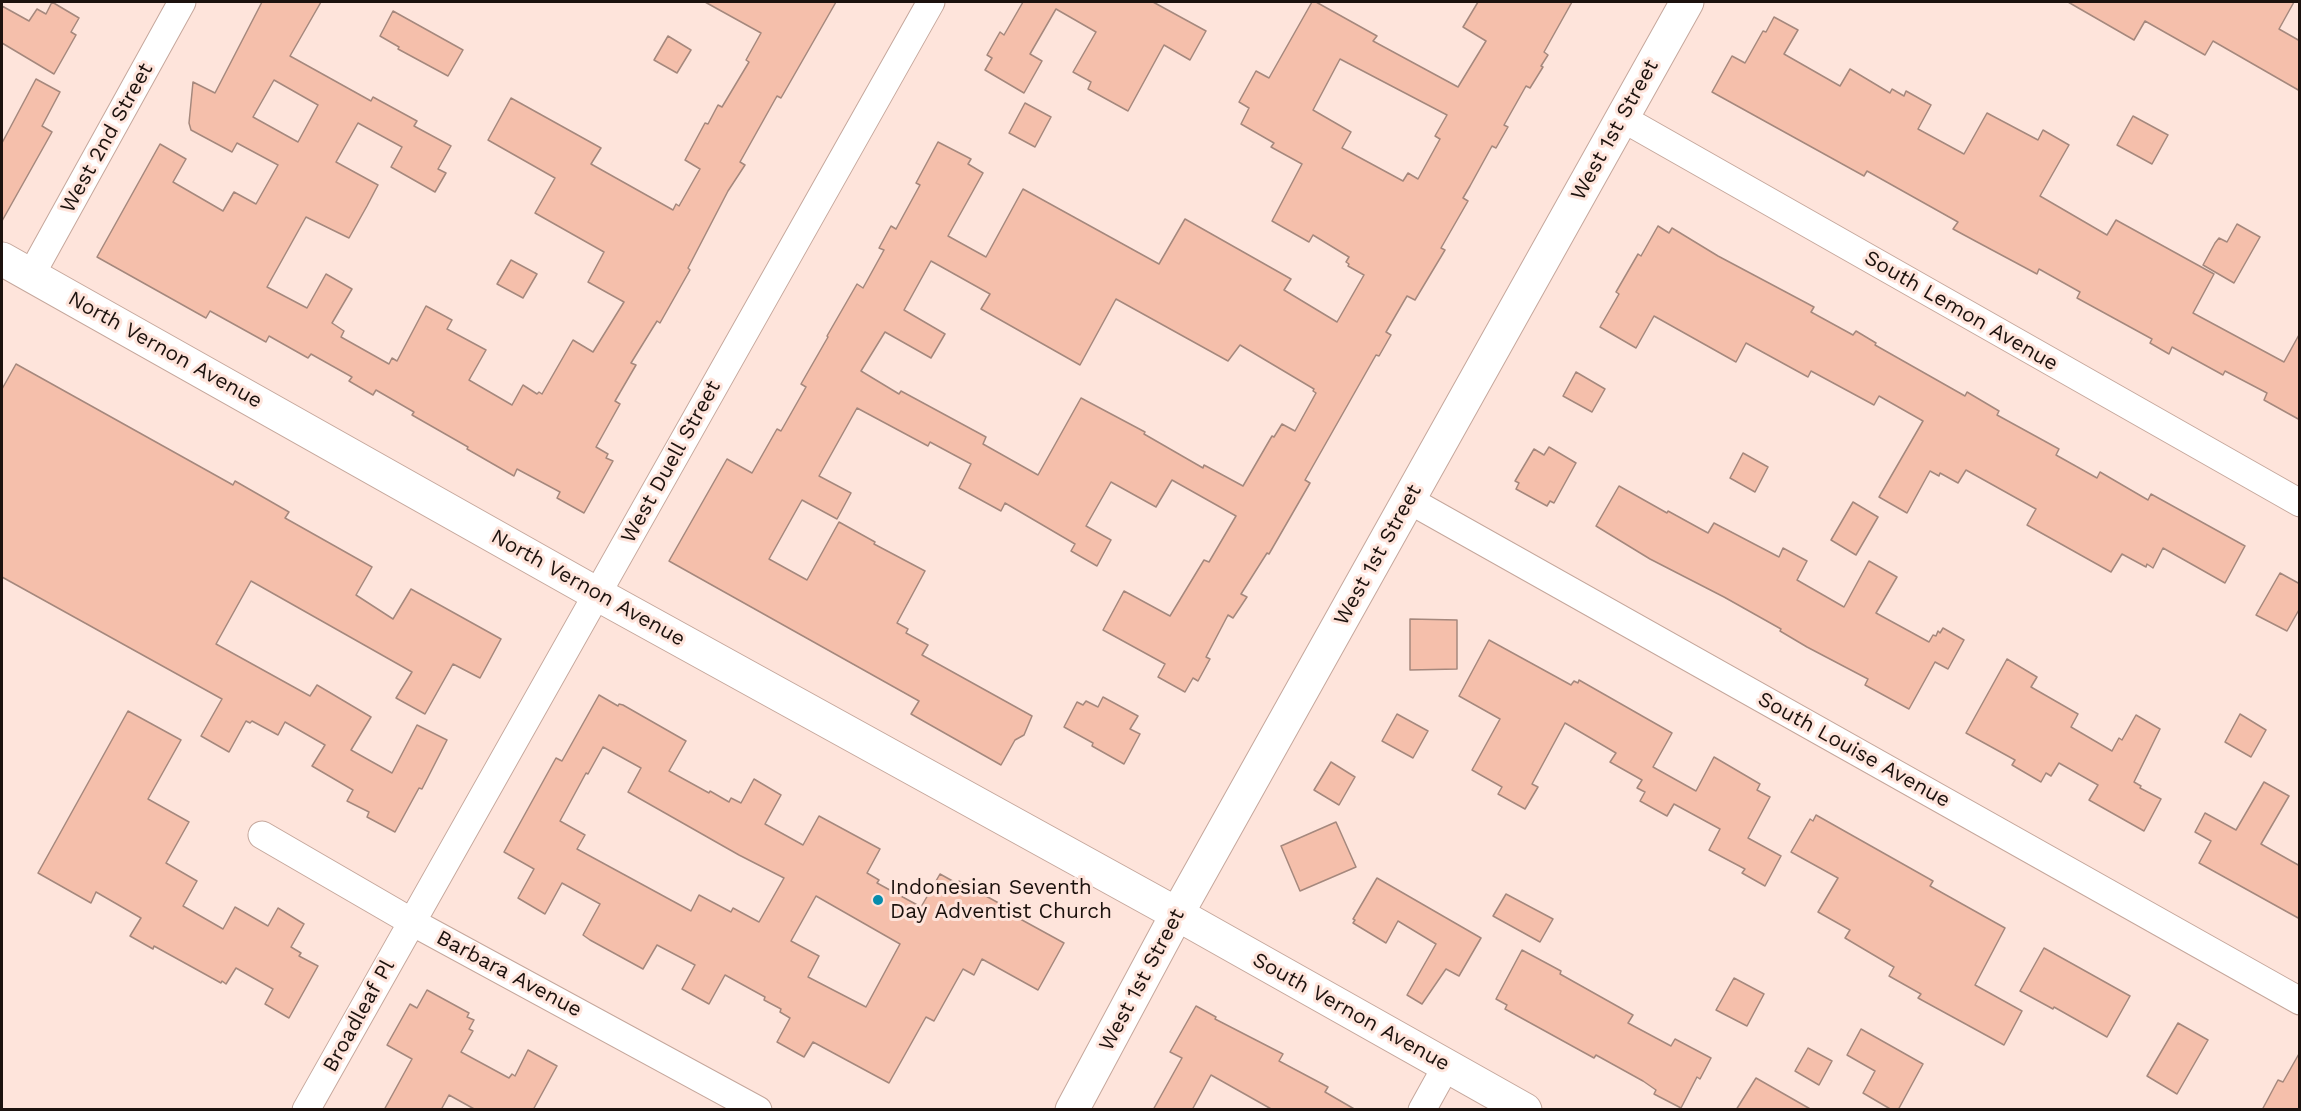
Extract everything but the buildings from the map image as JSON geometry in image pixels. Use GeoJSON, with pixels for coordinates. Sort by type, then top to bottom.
{"type":"FeatureCollection","features":[{"type":"Feature","properties":{"kind":"street","name":"West 2nd Street"},"geometry":{"type":"LineString","coordinates":[[31,275],[182,2]]}},
{"type":"Feature","properties":{"kind":"street","name":"West Duell Street"},"geometry":{"type":"LineString","coordinates":[[412,922],[931,2]]}},
{"type":"Feature","properties":{"kind":"street","name":"West 1st Street"},"geometry":{"type":"LineString","coordinates":[[1072,1110],[1177,914],[1687,2]]}},
{"type":"Feature","properties":{"kind":"street","name":"South Lemon Avenue"},"geometry":{"type":"LineString","coordinates":[[1622,118],[2300,503]]}},
{"type":"Feature","properties":{"kind":"street","name":"North Vernon Avenue"},"geometry":{"type":"LineString","coordinates":[[2,259],[597,594],[1177,914]]}},
{"type":"Feature","properties":{"kind":"street","name":"South Louise Avenue"},"geometry":{"type":"LineString","coordinates":[[1409,500],[2300,1001]]}},
{"type":"Feature","properties":{"kind":"street","name":"Barbara Avenue"},"geometry":{"type":"LineString","coordinates":[[262,835],[412,922],[758,1110]]}},
{"type":"Feature","properties":{"kind":"street","name":"South Vernon Avenue"},"geometry":{"type":"LineString","coordinates":[[1177,914],[1525,1110]]}},
{"type":"Feature","properties":{"kind":"street","name":"Broadleaf Pl"},"geometry":{"type":"LineString","coordinates":[[306,1110],[412,922]]}},
{"type":"Feature","properties":{"kind":"street"},"geometry":{"type":"LineString","coordinates":[[1422,1110],[1447,1065]]}},
{"type":"Feature","properties":{"kind":"place","name":"Indonesian Seventh Day Adventist Church"},"geometry":{"type":"Point","coordinates":[878,900]}}]}
